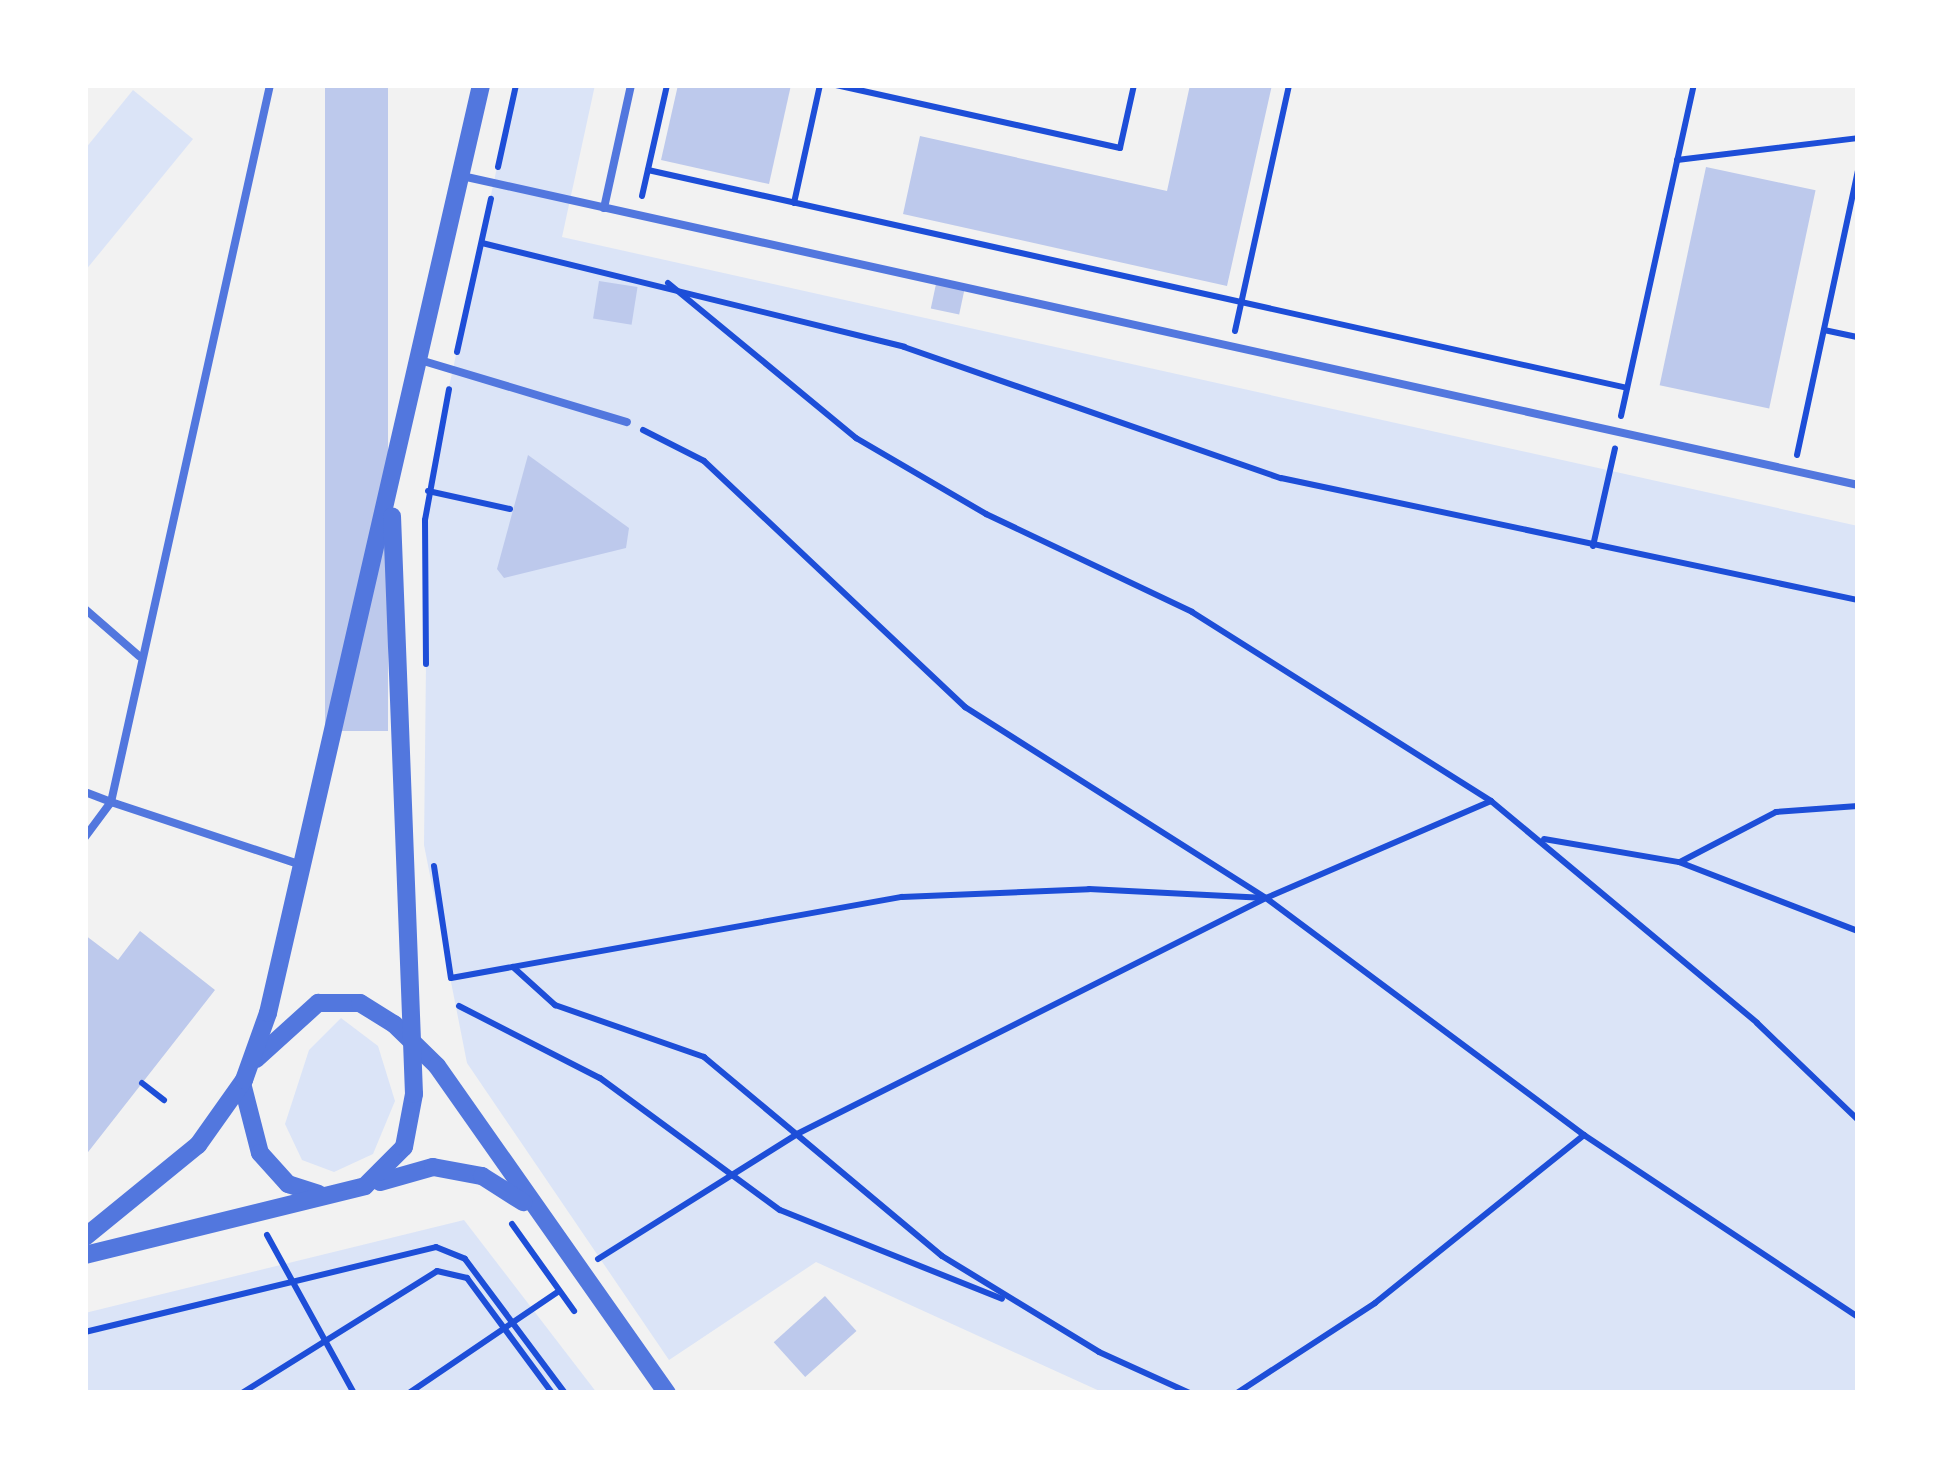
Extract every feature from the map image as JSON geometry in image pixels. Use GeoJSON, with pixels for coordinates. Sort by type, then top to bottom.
{"type":"FeatureCollection","features":[{"type":"Feature","properties":{"kind":"street"},"geometry":{"type":"LineString","coordinates":[[328,1194],[299,1190],[268,1165],[245,1122],[244,1080],[303,866],[480,85]]}},
{"type":"Feature","properties":{"kind":"street"},"geometry":{"type":"LineString","coordinates":[[365,1186],[390,1169],[412,1126],[413,1040],[391,491]]}},
{"type":"Feature","properties":{"kind":"street"},"geometry":{"type":"LineString","coordinates":[[85,1237],[174,1170],[273,1039],[318,1003],[360,1003],[413,1040],[667,1393]]}},
{"type":"Feature","properties":{"kind":"street"},"geometry":{"type":"LineString","coordinates":[[85,1256],[433,1167],[482,1176],[530,1207]]}},
{"type":"Feature","properties":{"kind":"lane"},"geometry":{"type":"LineString","coordinates":[[85,836],[112,802],[139,656],[270,85]]}},
{"type":"Feature","properties":{"kind":"lane"},"geometry":{"type":"LineString","coordinates":[[604,208],[631,85]]}},
{"type":"Feature","properties":{"kind":"lane"},"geometry":{"type":"LineString","coordinates":[[462,176],[1858,485]]}},
{"type":"Feature","properties":{"kind":"lane"},"geometry":{"type":"LineString","coordinates":[[420,360],[627,422]]}},
{"type":"Feature","properties":{"kind":"lane"},"geometry":{"type":"LineString","coordinates":[[85,609],[139,656]]}},
{"type":"Feature","properties":{"kind":"lane"},"geometry":{"type":"LineString","coordinates":[[85,792],[303,866]]}},
{"type":"Feature","properties":{"kind":"path"},"geometry":{"type":"LineString","coordinates":[[426,676],[428,491],[516,85]]}},
{"type":"Feature","properties":{"kind":"path"},"geometry":{"type":"LineString","coordinates":[[638,215],[666,85]]}},
{"type":"Feature","properties":{"kind":"path"},"geometry":{"type":"LineString","coordinates":[[794,202],[820,85]]}},
{"type":"Feature","properties":{"kind":"path"},"geometry":{"type":"LineString","coordinates":[[836,85],[1120,148],[1134,85]]}},
{"type":"Feature","properties":{"kind":"path"},"geometry":{"type":"LineString","coordinates":[[1232,347],[1289,85]]}},
{"type":"Feature","properties":{"kind":"path"},"geometry":{"type":"LineString","coordinates":[[1593,546],[1694,85]]}},
{"type":"Feature","properties":{"kind":"path"},"geometry":{"type":"LineString","coordinates":[[1677,160],[1858,138]]}},
{"type":"Feature","properties":{"kind":"path"},"geometry":{"type":"LineString","coordinates":[[648,170],[1628,388]]}},
{"type":"Feature","properties":{"kind":"path"},"geometry":{"type":"LineString","coordinates":[[1794,471],[1854,212],[1858,170]]}},
{"type":"Feature","properties":{"kind":"path"},"geometry":{"type":"LineString","coordinates":[[482,243],[668,283],[904,347],[1281,478],[1858,600]]}},
{"type":"Feature","properties":{"kind":"path"},"geometry":{"type":"LineString","coordinates":[[668,283],[856,438],[986,514],[1192,612],[1491,801],[1543,838],[1858,1120]]}},
{"type":"Feature","properties":{"kind":"path"},"geometry":{"type":"LineString","coordinates":[[1824,330],[1858,337]]}},
{"type":"Feature","properties":{"kind":"path"},"geometry":{"type":"LineString","coordinates":[[627,422],[704,462],[965,708],[1266,898],[1584,1135],[1858,1317]]}},
{"type":"Feature","properties":{"kind":"path"},"geometry":{"type":"LineString","coordinates":[[428,491],[510,509]]}},
{"type":"Feature","properties":{"kind":"path"},"geometry":{"type":"LineString","coordinates":[[594,1264],[797,1134],[1266,898],[1491,801]]}},
{"type":"Feature","properties":{"kind":"path"},"geometry":{"type":"LineString","coordinates":[[1679,862],[1776,812],[1858,806]]}},
{"type":"Feature","properties":{"kind":"path"},"geometry":{"type":"LineString","coordinates":[[1543,838],[1679,862],[1858,931]]}},
{"type":"Feature","properties":{"kind":"path"},"geometry":{"type":"LineString","coordinates":[[432,852],[451,978],[902,897],[1089,889],[1266,898]]}},
{"type":"Feature","properties":{"kind":"path"},"geometry":{"type":"LineString","coordinates":[[513,967],[555,1005],[704,1057],[797,1134],[862,1195],[1017,1305]]}},
{"type":"Feature","properties":{"kind":"path"},"geometry":{"type":"LineString","coordinates":[[459,1006],[600,1078],[728,1177],[780,1210],[1017,1305],[1190,1393]]}},
{"type":"Feature","properties":{"kind":"path"},"geometry":{"type":"LineString","coordinates":[[142,1083],[164,1100]]}},
{"type":"Feature","properties":{"kind":"path"},"geometry":{"type":"LineString","coordinates":[[1237,1393],[1375,1303],[1584,1135]]}},
{"type":"Feature","properties":{"kind":"path"},"geometry":{"type":"LineString","coordinates":[[410,1393],[560,1291],[505,1214]]}},
{"type":"Feature","properties":{"kind":"path"},"geometry":{"type":"LineString","coordinates":[[253,1237],[284,1230]]}},
{"type":"Feature","properties":{"kind":"path"},"geometry":{"type":"LineString","coordinates":[[266,1234],[354,1393]]}},
{"type":"Feature","properties":{"kind":"path"},"geometry":{"type":"LineString","coordinates":[[85,1332],[292,1285],[436,1247],[465,1259],[565,1393]]}},
{"type":"Feature","properties":{"kind":"path"},"geometry":{"type":"LineString","coordinates":[[242,1393],[322,1338],[437,1271],[467,1278],[552,1393]]}},
{"type":"Feature","properties":{"kind":"shaded area"},"geometry":{"type":"Polygon","coordinates":[[[515,85],[595,85],[562,237],[1858,526],[1858,1393],[1104,1393],[816,1262],[669,1360],[467,1063],[424,845],[428,483],[515,85]]]}},
{"type":"Feature","properties":{"kind":"shaded area"},"geometry":{"type":"Polygon","coordinates":[[[133,90],[193,139],[85,271],[85,149],[133,90]]]}},
{"type":"Feature","properties":{"kind":"shaded area"},"geometry":{"type":"Polygon","coordinates":[[[341,1018],[378,1046],[395,1101],[373,1154],[334,1172],[302,1160],[285,1124],[309,1050],[341,1018]]]}},
{"type":"Feature","properties":{"kind":"shaded area"},"geometry":{"type":"Polygon","coordinates":[[[464,1220],[597,1393],[85,1393],[85,1313],[464,1220]]]}},
{"type":"Feature","properties":{"kind":"building"},"geometry":{"type":"Polygon","coordinates":[[[325,85],[388,85],[388,731],[325,731],[325,85]]]}},
{"type":"Feature","properties":{"kind":"building"},"geometry":{"type":"Polygon","coordinates":[[[678,85],[791,85],[769,184],[661,160],[678,85]]]}},
{"type":"Feature","properties":{"kind":"building"},"geometry":{"type":"Polygon","coordinates":[[[1190,85],[1272,85],[1227,286],[903,214],[920,136],[1167,191],[1190,85]]]}},
{"type":"Feature","properties":{"kind":"building"},"geometry":{"type":"Polygon","coordinates":[[[1706,167],[1816,190],[1769,408],[1660,385],[1706,167]]]}},
{"type":"Feature","properties":{"kind":"building"},"geometry":{"type":"Polygon","coordinates":[[[599,281],[638,287],[632,325],[593,319],[599,281]]]}},
{"type":"Feature","properties":{"kind":"building"},"geometry":{"type":"Polygon","coordinates":[[[936,284],[964,290],[959,314],[931,308],[936,284]]]}},
{"type":"Feature","properties":{"kind":"building"},"geometry":{"type":"Polygon","coordinates":[[[528,455],[629,528],[626,548],[504,578],[497,569],[528,455]]]}},
{"type":"Feature","properties":{"kind":"building"},"geometry":{"type":"Polygon","coordinates":[[[140,931],[215,990],[85,1156],[85,935],[118,960],[140,931]]]}},
{"type":"Feature","properties":{"kind":"building"},"geometry":{"type":"Polygon","coordinates":[[[825,1296],[856,1331],[805,1377],[774,1342],[825,1296]]]}}]}
